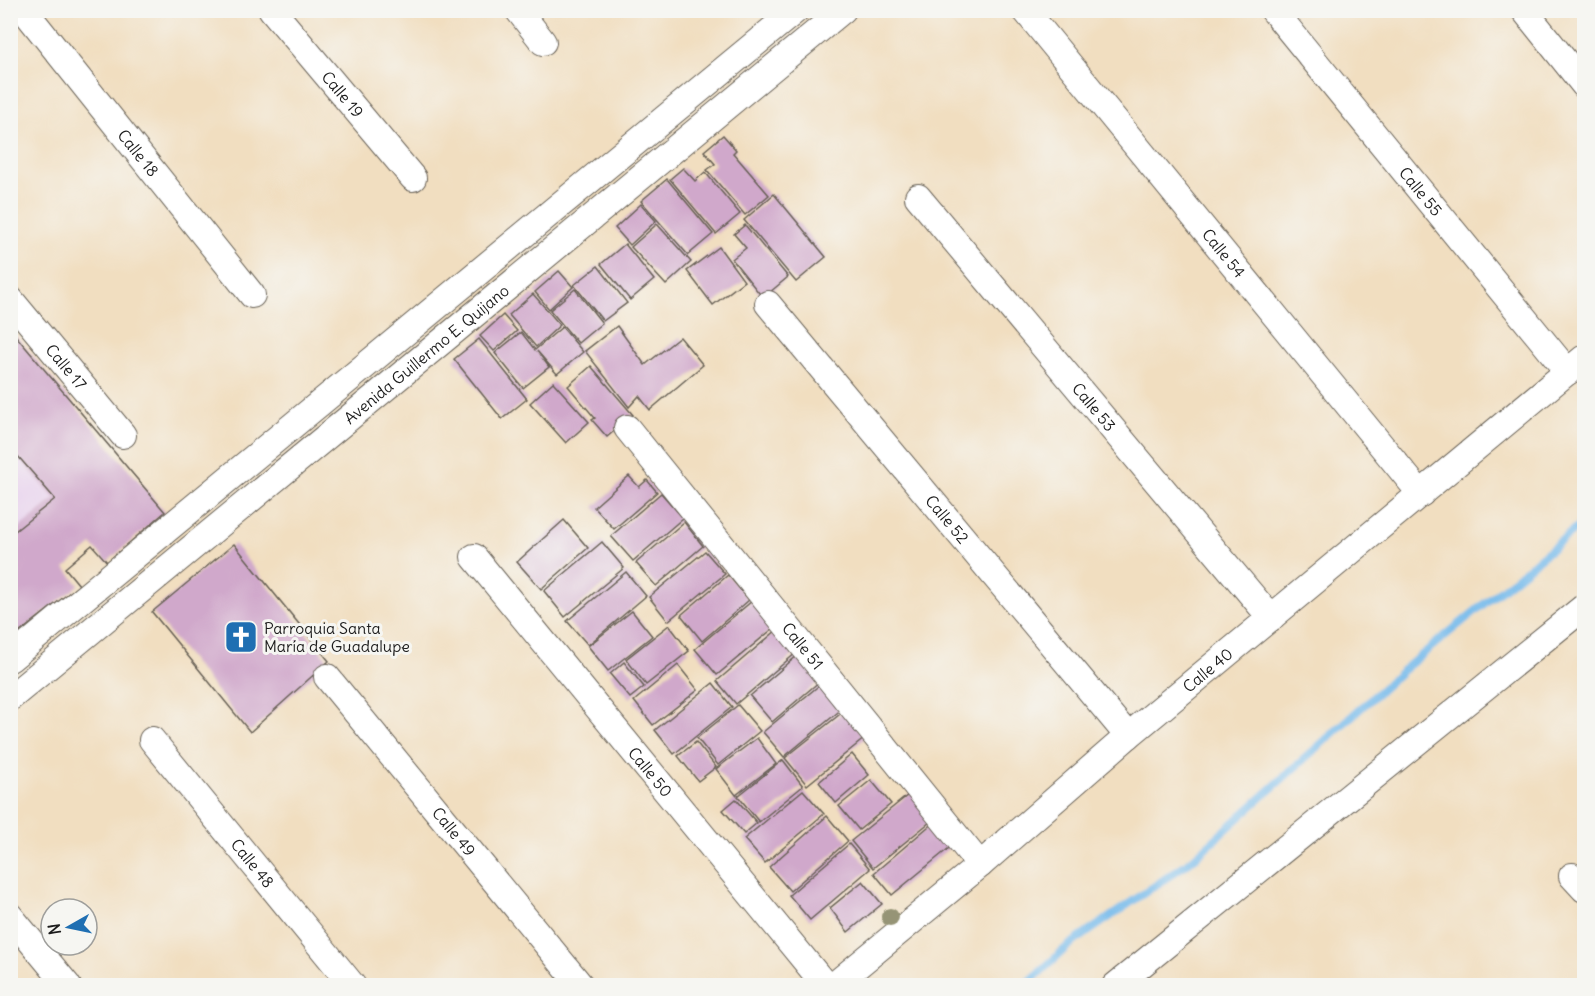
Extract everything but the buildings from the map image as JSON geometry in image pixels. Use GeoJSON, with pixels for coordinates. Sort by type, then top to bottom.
{"type":"FeatureCollection","features":[{"type":"Feature","properties":{"kind":"street","name":"Calle 18"},"geometry":{"type":"LineString","coordinates":[[24,10],[252,295]]}},
{"type":"Feature","properties":{"kind":"street","name":"Calle 19"},"geometry":{"type":"LineString","coordinates":[[272,10],[412,178]]}},
{"type":"Feature","properties":{"kind":"street"},"geometry":{"type":"LineString","coordinates":[[518,10],[543,42]]}},
{"type":"Feature","properties":{"kind":"street","name":"Avenida Guillermo E. Quijano"},"geometry":{"type":"LineString","coordinates":[[10,659],[796,10]]}},
{"type":"Feature","properties":{"kind":"street","name":"Avenida Guillermo E. Quijano"},"geometry":{"type":"LineString","coordinates":[[10,698],[843,10]]}},
{"type":"Feature","properties":{"kind":"street","name":"Calle 54"},"geometry":{"type":"LineString","coordinates":[[1025,10],[1421,494]]}},
{"type":"Feature","properties":{"kind":"street","name":"Calle 55"},"geometry":{"type":"LineString","coordinates":[[1273,10],[1576,365]]}},
{"type":"Feature","properties":{"kind":"street"},"geometry":{"type":"LineString","coordinates":[[1524,10],[1584,85]]}},
{"type":"Feature","properties":{"kind":"street"},"geometry":{"type":"LineString","coordinates":[[607,166],[626,190]]}},
{"type":"Feature","properties":{"kind":"street","name":"Calle 53"},"geometry":{"type":"LineString","coordinates":[[918,197],[1271,618]]}},
{"type":"Feature","properties":{"kind":"street","name":"Calle 17"},"geometry":{"type":"LineString","coordinates":[[10,299],[123,435]]}},
{"type":"Feature","properties":{"kind":"street","name":"Calle 52"},"geometry":{"type":"LineString","coordinates":[[768,304],[1128,736]]}},
{"type":"Feature","properties":{"kind":"street","name":"Calle 40"},"geometry":{"type":"LineString","coordinates":[[833,986],[980,865],[1128,736],[1576,365]]}},
{"type":"Feature","properties":{"kind":"street","name":"Calle 51"},"geometry":{"type":"LineString","coordinates":[[627,428],[980,865]]}},
{"type":"Feature","properties":{"kind":"street"},"geometry":{"type":"LineString","coordinates":[[259,453],[278,477]]}},
{"type":"Feature","properties":{"kind":"street","name":"Calle 50"},"geometry":{"type":"LineString","coordinates":[[474,558],[826,986]]}},
{"type":"Feature","properties":{"kind":"street"},"geometry":{"type":"LineString","coordinates":[[1116,986],[1584,607]]}},
{"type":"Feature","properties":{"kind":"street","name":"Calle 49"},"geometry":{"type":"LineString","coordinates":[[327,677],[580,986]]}},
{"type":"Feature","properties":{"kind":"street","name":"Calle 48"},"geometry":{"type":"LineString","coordinates":[[152,740],[353,986]]}},
{"type":"Feature","properties":{"kind":"street"},"geometry":{"type":"LineString","coordinates":[[10,916],[68,986]]}},
{"type":"Feature","properties":{"kind":"shaded area"},"geometry":{"type":"Polygon","coordinates":[[[10,447],[55,499],[11,535],[10,535],[10,447]]]}},
{"type":"Feature","properties":{"kind":"waterway"},"geometry":{"type":"LineString","coordinates":[[1025,986],[1068,946],[1192,860],[1402,671],[1584,522]]}},
{"type":"Feature","properties":{"kind":"place","name":"Parroquia Santa María de Guadalupe"},"geometry":{"type":"Point","coordinates":[241,637]}}]}
